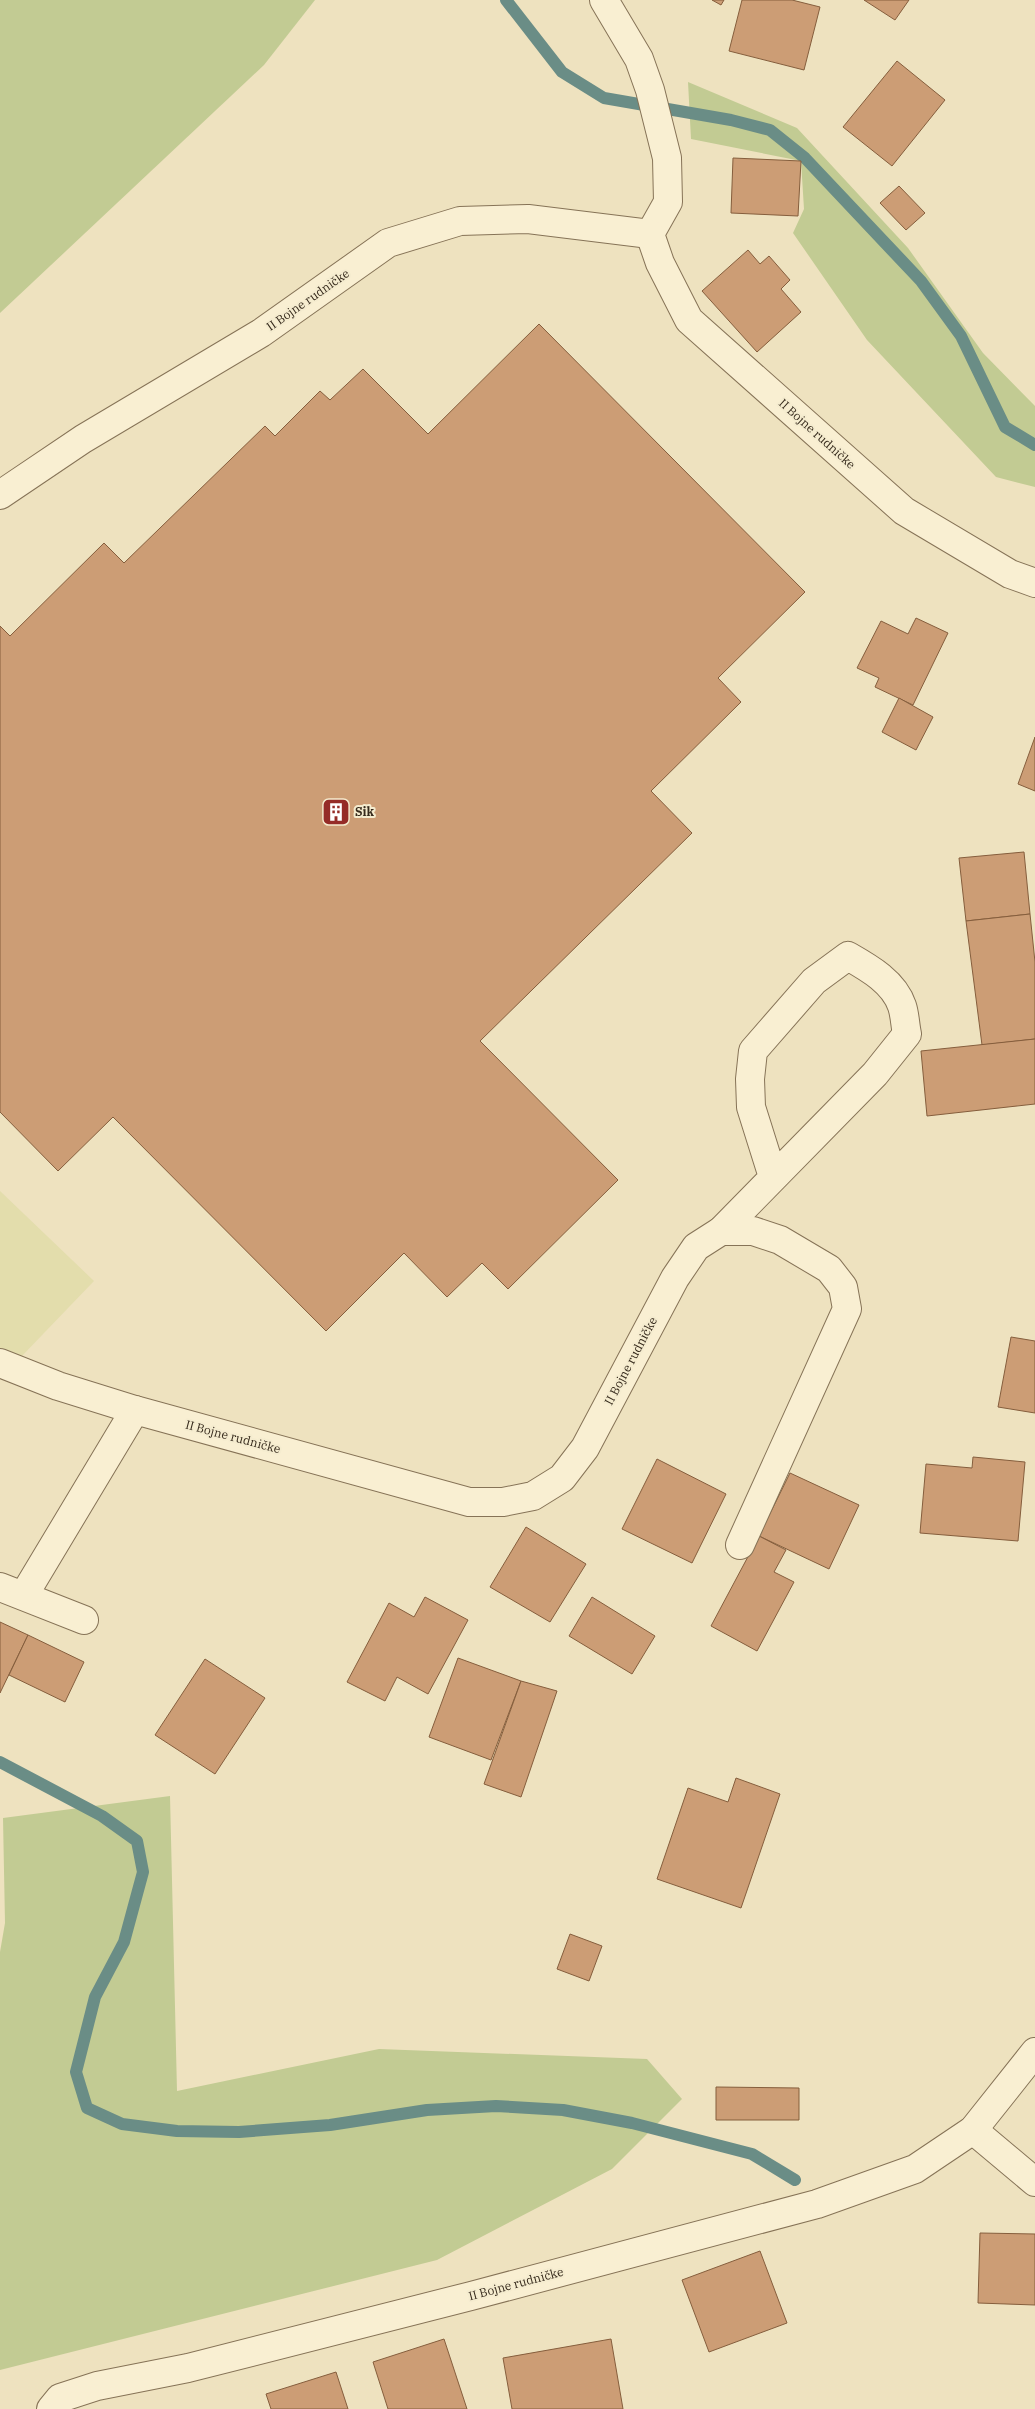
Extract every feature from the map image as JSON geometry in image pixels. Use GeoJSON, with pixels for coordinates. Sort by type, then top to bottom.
{"type":"FeatureCollection","features":[{"type":"Feature","properties":{"kind":"street"},"geometry":{"type":"LineString","coordinates":[[604,0],[639,59],[650,90],[667,158],[668,202],[650,234]]}},
{"type":"Feature","properties":{"kind":"street","name":"II Bojne rudničke"},"geometry":{"type":"LineString","coordinates":[[0,494],[83,439],[261,333],[388,243],[460,221],[528,219],[650,234],[660,263],[689,320],[904,511],[1010,574],[1035,583]]}},
{"type":"Feature","properties":{"kind":"street","name":"II Bojne rudničke"},"geometry":{"type":"LineString","coordinates":[[0,1362],[58,1386],[135,1410],[469,1502],[503,1502],[532,1496],[562,1478],[585,1448],[675,1278],[696,1247],[721,1231],[773,1178],[875,1074],[907,1034],[902,1005],[889,984],[868,967],[848,956],[814,981],[753,1051],[750,1079],[751,1107],[773,1178]]}},
{"type":"Feature","properties":{"kind":"street"},"geometry":{"type":"LineString","coordinates":[[721,1231],[753,1231],[780,1240],[829,1269],[842,1287],[847,1309],[740,1545]]}},
{"type":"Feature","properties":{"kind":"street"},"geometry":{"type":"LineString","coordinates":[[84,1620],[12,1591],[135,1410]]}},
{"type":"Feature","properties":{"kind":"street","name":"II Bojne rudničke"},"geometry":{"type":"LineString","coordinates":[[51,2409],[60,2398],[97,2386],[188,2368],[816,2204],[915,2169],[973,2130],[1035,2052]]}},
{"type":"Feature","properties":{"kind":"street"},"geometry":{"type":"LineString","coordinates":[[973,2130],[1035,2182]]}},
{"type":"Feature","properties":{"kind":"shaded area"},"geometry":{"type":"Polygon","coordinates":[[[0,1191],[94,1281],[20,1358],[0,1353],[0,1191]]]}},
{"type":"Feature","properties":{"kind":"green space"},"geometry":{"type":"Polygon","coordinates":[[[0,0],[315,0],[264,65],[0,313],[0,0]]]}},
{"type":"Feature","properties":{"kind":"green space"},"geometry":{"type":"Polygon","coordinates":[[[688,82],[797,128],[908,248],[983,353],[1035,406],[1035,487],[996,477],[867,340],[793,233],[804,209],[801,161],[691,139],[688,82]]]}},
{"type":"Feature","properties":{"kind":"green space"},"geometry":{"type":"Polygon","coordinates":[[[170,1796],[177,2091],[379,2049],[647,2059],[682,2099],[612,2169],[437,2260],[0,2370],[0,1952],[5,1923],[3,1818],[170,1796]]]}},
{"type":"Feature","properties":{"kind":"building"},"geometry":{"type":"Polygon","coordinates":[[[712,0],[724,0],[721,5],[712,0]]]}},
{"type":"Feature","properties":{"kind":"building"},"geometry":{"type":"Polygon","coordinates":[[[742,0],[792,0],[820,7],[804,70],[729,51],[742,0]]]}},
{"type":"Feature","properties":{"kind":"building"},"geometry":{"type":"Polygon","coordinates":[[[864,0],[909,0],[895,20],[864,0]]]}},
{"type":"Feature","properties":{"kind":"building"},"geometry":{"type":"Polygon","coordinates":[[[897,61],[945,100],[892,166],[843,127],[897,61]]]}},
{"type":"Feature","properties":{"kind":"building"},"geometry":{"type":"Polygon","coordinates":[[[733,158],[801,161],[798,216],[731,213],[733,158]]]}},
{"type":"Feature","properties":{"kind":"building"},"geometry":{"type":"Polygon","coordinates":[[[899,186],[925,213],[906,230],[880,203],[899,186]]]}},
{"type":"Feature","properties":{"kind":"building"},"geometry":{"type":"Polygon","coordinates":[[[748,250],[760,264],[769,256],[790,280],[781,289],[801,312],[757,352],[702,291],[748,250]]]}},
{"type":"Feature","properties":{"kind":"building","name":"Sik"},"geometry":{"type":"Polygon","coordinates":[[[539,324],[805,592],[718,678],[741,702],[651,791],[692,833],[480,1041],[618,1180],[508,1289],[482,1263],[447,1297],[404,1253],[326,1331],[113,1117],[58,1171],[0,1112],[0,626],[10,636],[104,543],[124,563],[265,426],[275,436],[320,391],[330,400],[363,369],[428,434],[539,324]]]}},
{"type":"Feature","properties":{"kind":"building"},"geometry":{"type":"Polygon","coordinates":[[[916,618],[948,633],[913,705],[875,687],[879,678],[857,668],[881,621],[908,634],[916,618]]]}},
{"type":"Feature","properties":{"kind":"building"},"geometry":{"type":"Polygon","coordinates":[[[899,698],[933,717],[916,750],[882,732],[899,698]]]}},
{"type":"Feature","properties":{"kind":"building"},"geometry":{"type":"Polygon","coordinates":[[[1035,737],[1035,791],[1018,784],[1035,737]]]}},
{"type":"Feature","properties":{"kind":"building"},"geometry":{"type":"Polygon","coordinates":[[[1024,852],[1030,914],[966,921],[959,858],[1024,852]]]}},
{"type":"Feature","properties":{"kind":"building"},"geometry":{"type":"Polygon","coordinates":[[[1030,914],[1035,962],[1035,1039],[982,1045],[966,921],[1030,914]]]}},
{"type":"Feature","properties":{"kind":"building"},"geometry":{"type":"Polygon","coordinates":[[[1035,1039],[1035,1104],[927,1116],[921,1051],[1035,1039]]]}},
{"type":"Feature","properties":{"kind":"building"},"geometry":{"type":"Polygon","coordinates":[[[1011,1337],[1035,1341],[1035,1413],[998,1407],[1011,1337]]]}},
{"type":"Feature","properties":{"kind":"building"},"geometry":{"type":"Polygon","coordinates":[[[973,1457],[1025,1462],[1018,1541],[920,1533],[926,1464],[972,1468],[973,1457]]]}},
{"type":"Feature","properties":{"kind":"building"},"geometry":{"type":"Polygon","coordinates":[[[657,1459],[726,1494],[692,1563],[622,1529],[657,1459]]]}},
{"type":"Feature","properties":{"kind":"building"},"geometry":{"type":"Polygon","coordinates":[[[790,1473],[859,1505],[829,1569],[759,1536],[790,1473]]]}},
{"type":"Feature","properties":{"kind":"building"},"geometry":{"type":"Polygon","coordinates":[[[526,1527],[586,1564],[550,1622],[490,1587],[526,1527]]]}},
{"type":"Feature","properties":{"kind":"building"},"geometry":{"type":"Polygon","coordinates":[[[759,1536],[786,1550],[774,1572],[794,1582],[757,1651],[711,1626],[759,1536]]]}},
{"type":"Feature","properties":{"kind":"building"},"geometry":{"type":"Polygon","coordinates":[[[425,1597],[468,1620],[428,1694],[397,1677],[385,1701],[347,1682],[389,1603],[414,1617],[425,1597]]]}},
{"type":"Feature","properties":{"kind":"building"},"geometry":{"type":"Polygon","coordinates":[[[592,1597],[655,1636],[632,1674],[569,1636],[592,1597]]]}},
{"type":"Feature","properties":{"kind":"building"},"geometry":{"type":"Polygon","coordinates":[[[0,1622],[28,1635],[0,1693],[0,1622]]]}},
{"type":"Feature","properties":{"kind":"building"},"geometry":{"type":"Polygon","coordinates":[[[28,1635],[84,1662],[65,1702],[9,1675],[28,1635]]]}},
{"type":"Feature","properties":{"kind":"building"},"geometry":{"type":"Polygon","coordinates":[[[458,1658],[521,1681],[491,1760],[429,1737],[458,1658]]]}},
{"type":"Feature","properties":{"kind":"building"},"geometry":{"type":"Polygon","coordinates":[[[205,1659],[265,1698],[215,1774],[155,1735],[205,1659]]]}},
{"type":"Feature","properties":{"kind":"building"},"geometry":{"type":"Polygon","coordinates":[[[521,1681],[557,1691],[521,1797],[484,1784],[521,1681]]]}},
{"type":"Feature","properties":{"kind":"building"},"geometry":{"type":"Polygon","coordinates":[[[736,1778],[780,1794],[741,1908],[657,1879],[688,1788],[728,1802],[736,1778]]]}},
{"type":"Feature","properties":{"kind":"building"},"geometry":{"type":"Polygon","coordinates":[[[570,1934],[602,1946],[589,1981],[557,1969],[570,1934]]]}},
{"type":"Feature","properties":{"kind":"building"},"geometry":{"type":"Polygon","coordinates":[[[716,2087],[799,2088],[799,2120],[716,2120],[716,2087]]]}},
{"type":"Feature","properties":{"kind":"building"},"geometry":{"type":"Polygon","coordinates":[[[980,2233],[1035,2234],[1035,2305],[978,2303],[980,2233]]]}},
{"type":"Feature","properties":{"kind":"building"},"geometry":{"type":"Polygon","coordinates":[[[760,2251],[787,2323],[709,2352],[682,2280],[760,2251]]]}},
{"type":"Feature","properties":{"kind":"building"},"geometry":{"type":"Polygon","coordinates":[[[444,2339],[467,2409],[388,2409],[373,2362],[444,2339]]]}},
{"type":"Feature","properties":{"kind":"building"},"geometry":{"type":"Polygon","coordinates":[[[611,2339],[623,2409],[512,2409],[503,2358],[611,2339]]]}},
{"type":"Feature","properties":{"kind":"building"},"geometry":{"type":"Polygon","coordinates":[[[336,2372],[348,2409],[271,2409],[266,2394],[336,2372]]]}},
{"type":"Feature","properties":{"kind":"waterway"},"geometry":{"type":"LineString","coordinates":[[506,0],[562,72],[604,98],[731,120],[770,130],[805,158],[921,281],[961,336],[1005,427],[1035,445]]}},
{"type":"Feature","properties":{"kind":"waterway"},"geometry":{"type":"LineString","coordinates":[[0,1762],[102,1816],[137,1841],[143,1872],[124,1942],[95,1997],[76,2072],[87,2108],[122,2124],[177,2131],[239,2132],[330,2125],[427,2110],[496,2106],[563,2110],[632,2123],[752,2154],[795,2180]]}},
{"type":"Feature","properties":{"kind":"place","name":"Sik"},"geometry":{"type":"Point","coordinates":[336,812]}}]}
